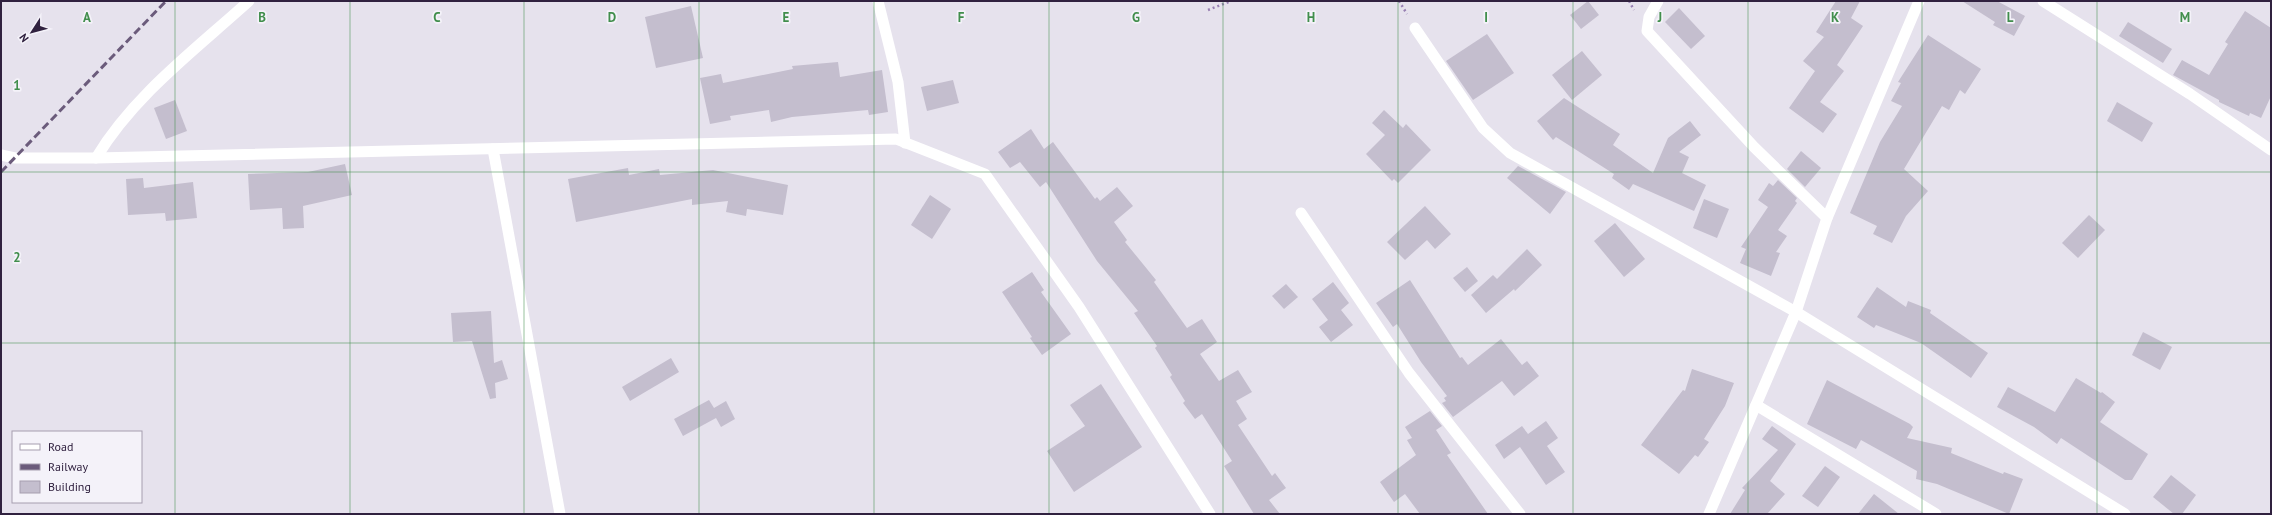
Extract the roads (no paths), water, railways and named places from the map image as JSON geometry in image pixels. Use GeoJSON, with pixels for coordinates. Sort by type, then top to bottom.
{"type":"FeatureCollection","features":[{"type":"Feature","properties":{"kind":"street"},"geometry":{"type":"LineString","coordinates":[[96,158],[110,135],[145,94],[249,1]]}},
{"type":"Feature","properties":{"kind":"street"},"geometry":{"type":"LineString","coordinates":[[878,1],[898,82],[905,143]]}},
{"type":"Feature","properties":{"kind":"street"},"geometry":{"type":"LineString","coordinates":[[1658,1],[1649,17],[1647,32],[1754,147],[1827,218]]}},
{"type":"Feature","properties":{"kind":"street"},"geometry":{"type":"LineString","coordinates":[[1709,514],[1796,312],[1827,218],[1919,1]]}},
{"type":"Feature","properties":{"kind":"street"},"geometry":{"type":"LineString","coordinates":[[2043,1],[2190,94],[2271,150]]}},
{"type":"Feature","properties":{"kind":"street"},"geometry":{"type":"LineString","coordinates":[[1415,28],[1483,128],[1510,153],[1796,312],[2125,514]]}},
{"type":"Feature","properties":{"kind":"street"},"geometry":{"type":"LineString","coordinates":[[1,155],[15,158],[96,158],[896,139],[985,174],[1079,307],[1210,514]]}},
{"type":"Feature","properties":{"kind":"street"},"geometry":{"type":"LineString","coordinates":[[493,149],[560,514]]}},
{"type":"Feature","properties":{"kind":"street"},"geometry":{"type":"LineString","coordinates":[[1301,213],[1409,373],[1520,514]]}},
{"type":"Feature","properties":{"kind":"street"},"geometry":{"type":"LineString","coordinates":[[1756,405],[1936,514]]}},
{"type":"Feature","properties":{"kind":"railway"},"geometry":{"type":"LineString","coordinates":[[1,172],[166,1]]}}]}
